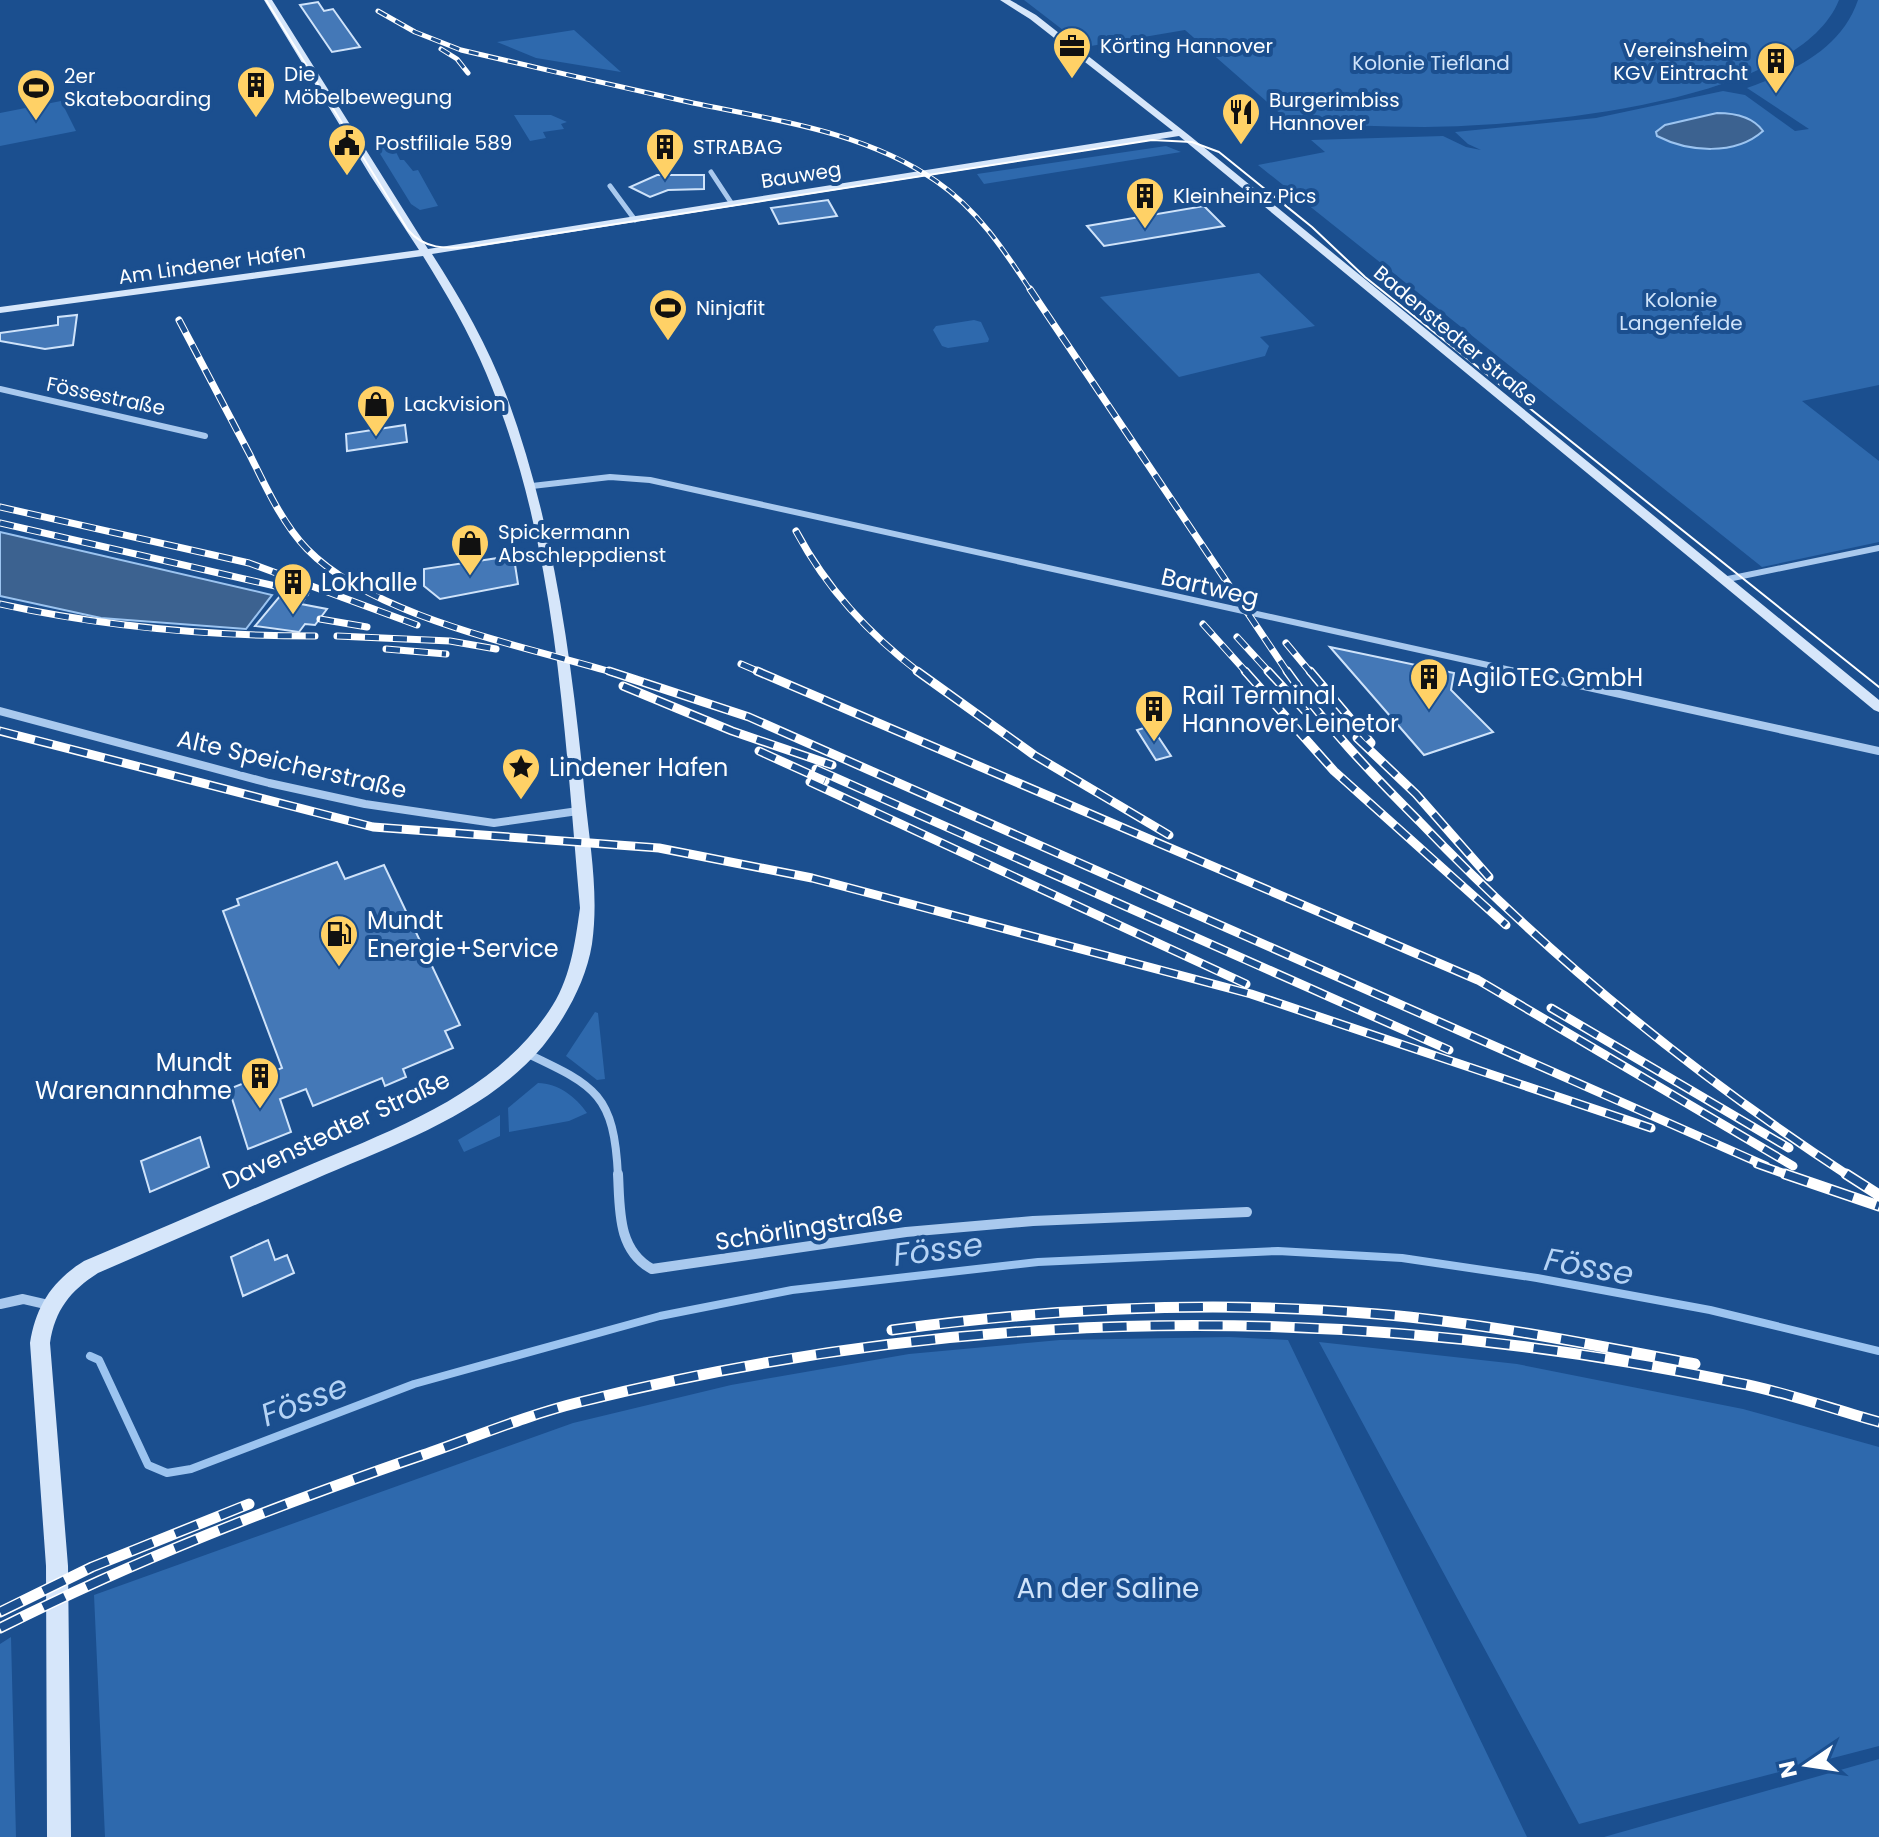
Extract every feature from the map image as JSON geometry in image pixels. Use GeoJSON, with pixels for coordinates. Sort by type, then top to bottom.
{"type":"FeatureCollection","features":[{"type":"Feature","properties":{"kind":"street","name":"Davenstedter Straße"},"geometry":{"type":"LineString","coordinates":[[59,1837],[57,1566],[40,1343],[49,1305],[71,1278],[91,1267],[417,1127],[456,1107],[491,1083],[525,1052],[557,1014],[578,975],[587,941],[588,908],[553,592],[532,486],[489,367],[465,316],[428,252],[411,231],[268,0]]}},
{"type":"Feature","properties":{"kind":"street","name":"Badenstedter Straße"},"geometry":{"type":"LineString","coordinates":[[1004,0],[1033,17],[1180,133],[1879,707]]}},
{"type":"Feature","properties":{"kind":"street","name":"Bauweg"},"geometry":{"type":"LineString","coordinates":[[428,252],[1180,133]]}},
{"type":"Feature","properties":{"kind":"street"},"geometry":{"type":"LineString","coordinates":[[711,172],[732,204]]}},
{"type":"Feature","properties":{"kind":"street"},"geometry":{"type":"LineString","coordinates":[[610,186],[635,220]]}},
{"type":"Feature","properties":{"kind":"street","name":"Am Lindener Hafen"},"geometry":{"type":"LineString","coordinates":[[0,310],[428,252]]}},
{"type":"Feature","properties":{"kind":"street","name":"Fössestraße"},"geometry":{"type":"LineString","coordinates":[[0,389],[205,436]]}},
{"type":"Feature","properties":{"kind":"street","name":"Bartweg"},"geometry":{"type":"LineString","coordinates":[[532,486],[610,477],[650,480],[1879,751]]}},
{"type":"Feature","properties":{"kind":"street"},"geometry":{"type":"LineString","coordinates":[[1723,580],[1879,548]]}},
{"type":"Feature","properties":{"kind":"street","name":"Alte Speicherstraße"},"geometry":{"type":"LineString","coordinates":[[0,711],[269,783],[365,804],[494,823],[578,811]]}},
{"type":"Feature","properties":{"kind":"street","name":"Schörlingstraße"},"geometry":{"type":"LineString","coordinates":[[525,1052],[578,1079],[605,1103],[612,1123],[624,1235],[634,1258],[652,1269],[906,1232],[1033,1221],[1247,1212]]}},
{"type":"Feature","properties":{"kind":"street"},"geometry":{"type":"LineString","coordinates":[[0,1304],[23,1299],[49,1305]]}},
{"type":"Feature","properties":{"kind":"green space","name":"Kolonie Tiefland"},"geometry":{"type":"Polygon","coordinates":[[[1024,0],[1839,0],[1813,36],[1771,64],[1716,86],[1589,114],[1526,122],[1425,127],[1291,123],[1185,30],[1085,47],[1024,0]]]}},
{"type":"Feature","properties":{"kind":"green space","name":"Kolonie Langenfelde"},"geometry":{"type":"Polygon","coordinates":[[[1858,0],[1879,0],[1879,385],[1802,401],[1879,461],[1879,542],[1762,567],[1258,165],[1325,152],[1311,140],[1443,136],[1481,150],[1468,144],[1455,132],[1596,118],[1723,91],[1745,95],[1795,131],[1809,129],[1747,88],[1798,66],[1828,45],[1850,17],[1858,0]]]}},
{"type":"Feature","properties":{"kind":"green space"},"geometry":{"type":"Polygon","coordinates":[[[574,30],[621,72],[536,58],[497,42],[574,30]]]}},
{"type":"Feature","properties":{"kind":"green space","name":"2er Skateboarding"},"geometry":{"type":"Polygon","coordinates":[[[61,101],[76,131],[0,146],[0,113],[61,101]]]}},
{"type":"Feature","properties":{"kind":"green space"},"geometry":{"type":"Polygon","coordinates":[[[514,115],[551,115],[567,122],[561,124],[564,129],[543,132],[546,138],[530,141],[514,115]]]}},
{"type":"Feature","properties":{"kind":"green space"},"geometry":{"type":"Polygon","coordinates":[[[389,138],[400,160],[404,160],[413,171],[418,170],[438,206],[420,210],[411,204],[374,144],[389,138]]]}},
{"type":"Feature","properties":{"kind":"green space"},"geometry":{"type":"Polygon","coordinates":[[[1166,146],[1181,152],[984,184],[977,174],[1166,146]]]}},
{"type":"Feature","properties":{"kind":"green space"},"geometry":{"type":"Polygon","coordinates":[[[1259,273],[1315,326],[1260,337],[1269,346],[1265,356],[1179,377],[1100,297],[1259,273]]]}},
{"type":"Feature","properties":{"kind":"green space"},"geometry":{"type":"Polygon","coordinates":[[[974,320],[981,322],[988,342],[948,348],[942,346],[933,330],[936,326],[974,320]]]}},
{"type":"Feature","properties":{"kind":"green space"},"geometry":{"type":"Polygon","coordinates":[[[595,1012],[598,1013],[605,1079],[597,1080],[566,1056],[595,1012]]]}},
{"type":"Feature","properties":{"kind":"green space"},"geometry":{"type":"Polygon","coordinates":[[[538,1083],[553,1085],[566,1092],[587,1113],[569,1121],[509,1132],[508,1108],[538,1083]]]}},
{"type":"Feature","properties":{"kind":"green space"},"geometry":{"type":"Polygon","coordinates":[[[500,1115],[500,1136],[464,1152],[458,1140],[500,1115]]]}},
{"type":"Feature","properties":{"kind":"green space","name":"An der Saline"},"geometry":{"type":"Polygon","coordinates":[[[1229,1337],[1288,1340],[1527,1837],[105,1837],[94,1595],[573,1423],[731,1385],[909,1354],[1060,1340],[1229,1337]]]}},
{"type":"Feature","properties":{"kind":"green space"},"geometry":{"type":"Polygon","coordinates":[[[1319,1342],[1517,1364],[1743,1409],[1879,1447],[1879,1746],[1579,1824],[1319,1342]]]}},
{"type":"Feature","properties":{"kind":"green space"},"geometry":{"type":"Polygon","coordinates":[[[11,1637],[16,1837],[0,1837],[0,1644],[11,1637]]]}},
{"type":"Feature","properties":{"kind":"green space"},"geometry":{"type":"Polygon","coordinates":[[[1879,1759],[1879,1837],[1604,1837],[1879,1759]]]}},
{"type":"Feature","properties":{"kind":"shaded area"},"geometry":{"type":"Polygon","coordinates":[[[1717,113],[1743,117],[1763,131],[1739,145],[1711,149],[1683,145],[1657,136],[1656,132],[1665,125],[1717,113]]]}},
{"type":"Feature","properties":{"kind":"shaded area"},"geometry":{"type":"Polygon","coordinates":[[[0,532],[272,595],[246,629],[101,618],[0,596],[0,532]]]}},
{"type":"Feature","properties":{"kind":"building"},"geometry":{"type":"Polygon","coordinates":[[[318,2],[324,11],[333,9],[360,47],[332,52],[300,5],[318,2]]]}},
{"type":"Feature","properties":{"kind":"building","name":"STRABAG"},"geometry":{"type":"Polygon","coordinates":[[[657,175],[704,175],[704,189],[668,190],[650,197],[630,187],[657,175]]]}},
{"type":"Feature","properties":{"kind":"building"},"geometry":{"type":"Polygon","coordinates":[[[828,200],[837,216],[779,224],[771,208],[828,200]]]}},
{"type":"Feature","properties":{"kind":"building","name":"Kleinheinz Pics"},"geometry":{"type":"Polygon","coordinates":[[[1204,206],[1224,226],[1104,246],[1087,226],[1204,206]]]}},
{"type":"Feature","properties":{"kind":"building"},"geometry":{"type":"Polygon","coordinates":[[[77,315],[73,345],[45,349],[0,341],[0,333],[58,325],[58,317],[77,315]]]}},
{"type":"Feature","properties":{"kind":"building","name":"Lackvision"},"geometry":{"type":"Polygon","coordinates":[[[405,425],[407,442],[347,451],[346,434],[405,425]]]}},
{"type":"Feature","properties":{"kind":"building","name":"Spickermann Abschleppdienst"},"geometry":{"type":"Polygon","coordinates":[[[514,558],[518,584],[440,599],[424,586],[424,569],[514,558]]]}},
{"type":"Feature","properties":{"kind":"building","name":"Lokhalle"},"geometry":{"type":"Polygon","coordinates":[[[280,596],[304,600],[301,604],[327,609],[315,625],[305,624],[299,632],[255,626],[280,596]]]}},
{"type":"Feature","properties":{"kind":"building","name":"AgiloTEC GmbH"},"geometry":{"type":"Polygon","coordinates":[[[1330,647],[1454,673],[1451,690],[1493,732],[1424,755],[1330,647]]]}},
{"type":"Feature","properties":{"kind":"building","name":"Rail Terminal Hannover Leinetor"},"geometry":{"type":"Polygon","coordinates":[[[1151,726],[1171,756],[1156,760],[1137,730],[1151,726]]]}},
{"type":"Feature","properties":{"kind":"building","name":"Mundt Energie+Service"},"geometry":{"type":"Polygon","coordinates":[[[337,862],[345,879],[384,865],[460,1025],[445,1031],[453,1048],[403,1069],[406,1077],[385,1086],[382,1078],[313,1106],[306,1089],[280,1099],[291,1132],[248,1149],[229,1089],[282,1068],[223,911],[239,905],[237,899],[337,862]]]}},
{"type":"Feature","properties":{"kind":"building"},"geometry":{"type":"Polygon","coordinates":[[[200,1137],[209,1167],[150,1192],[141,1161],[200,1137]]]}},
{"type":"Feature","properties":{"kind":"building"},"geometry":{"type":"Polygon","coordinates":[[[268,1240],[275,1260],[287,1255],[294,1273],[243,1296],[231,1257],[268,1240]]]}},
{"type":"Feature","properties":{"kind":"waterway","name":"Fösse"},"geometry":{"type":"LineString","coordinates":[[90,1356],[99,1360],[148,1465],[167,1473],[191,1469],[414,1384],[660,1316],[792,1290],[1038,1262],[1278,1251],[1402,1258],[1537,1278],[1710,1310],[1879,1351]]}},
{"type":"Feature","properties":{"kind":"tram line"},"geometry":{"type":"LineString","coordinates":[[266,0],[408,230],[421,241],[436,246],[469,247],[1152,140],[1192,142],[1219,152],[1312,227],[1365,277],[1879,687]]}},
{"type":"Feature","properties":{"kind":"railway"},"geometry":{"type":"LineString","coordinates":[[378,11],[415,32],[461,50],[787,122],[850,139],[880,151],[936,181],[964,204],[1000,246],[1031,291]]}},
{"type":"Feature","properties":{"kind":"railway"},"geometry":{"type":"LineString","coordinates":[[441,49],[457,59],[468,73]]}},
{"type":"Feature","properties":{"kind":"railway"},"geometry":{"type":"LineString","coordinates":[[1030,289],[1288,673]]}},
{"type":"Feature","properties":{"kind":"railway"},"geometry":{"type":"LineString","coordinates":[[179,320],[282,516],[307,549],[335,573],[409,611],[495,640],[615,673]]}},
{"type":"Feature","properties":{"kind":"railway"},"geometry":{"type":"LineString","coordinates":[[0,507],[249,563],[417,625]]}},
{"type":"Feature","properties":{"kind":"railway"},"geometry":{"type":"LineString","coordinates":[[0,523],[306,593]]}},
{"type":"Feature","properties":{"kind":"railway"},"geometry":{"type":"LineString","coordinates":[[796,531],[821,572],[850,609],[920,673]]}},
{"type":"Feature","properties":{"kind":"railway"},"geometry":{"type":"LineString","coordinates":[[0,604],[78,619],[156,629],[315,636]]}},
{"type":"Feature","properties":{"kind":"railway"},"geometry":{"type":"LineString","coordinates":[[320,619],[367,627]]}},
{"type":"Feature","properties":{"kind":"railway"},"geometry":{"type":"LineString","coordinates":[[1203,624],[1247,673]]}},
{"type":"Feature","properties":{"kind":"railway"},"geometry":{"type":"LineString","coordinates":[[337,636],[450,641],[496,649]]}},
{"type":"Feature","properties":{"kind":"railway"},"geometry":{"type":"LineString","coordinates":[[1237,637],[1270,673]]}},
{"type":"Feature","properties":{"kind":"railway"},"geometry":{"type":"LineString","coordinates":[[1286,643],[1311,673]]}},
{"type":"Feature","properties":{"kind":"railway"},"geometry":{"type":"LineString","coordinates":[[386,649],[446,654]]}},
{"type":"Feature","properties":{"kind":"railway"},"geometry":{"type":"LineString","coordinates":[[741,664],[762,673]]}},
{"type":"Feature","properties":{"kind":"railway"},"geometry":{"type":"LineString","coordinates":[[609,671],[749,717],[1766,1166]]}},
{"type":"Feature","properties":{"kind":"railway"},"geometry":{"type":"LineString","coordinates":[[757,671],[1478,980],[1793,1166]]}},
{"type":"Feature","properties":{"kind":"railway"},"geometry":{"type":"LineString","coordinates":[[917,671],[1034,755],[1169,835]]}},
{"type":"Feature","properties":{"kind":"railway"},"geometry":{"type":"LineString","coordinates":[[1245,671],[1334,771],[1506,925]]}},
{"type":"Feature","properties":{"kind":"railway"},"geometry":{"type":"LineString","coordinates":[[1268,671],[1305,711]]}},
{"type":"Feature","properties":{"kind":"railway"},"geometry":{"type":"LineString","coordinates":[[1287,671],[1333,730],[1384,785],[1468,871],[1571,966],[1678,1054],[1846,1174]]}},
{"type":"Feature","properties":{"kind":"railway"},"geometry":{"type":"LineString","coordinates":[[1310,671],[1371,743]]}},
{"type":"Feature","properties":{"kind":"railway"},"geometry":{"type":"LineString","coordinates":[[623,686],[732,731],[832,765]]}},
{"type":"Feature","properties":{"kind":"railway"},"geometry":{"type":"LineString","coordinates":[[0,731],[373,827],[659,848],[812,878],[1251,994],[1651,1128]]}},
{"type":"Feature","properties":{"kind":"railway"},"geometry":{"type":"LineString","coordinates":[[1357,738],[1416,794],[1489,877]]}},
{"type":"Feature","properties":{"kind":"railway"},"geometry":{"type":"LineString","coordinates":[[759,751],[825,781]]}},
{"type":"Feature","properties":{"kind":"railway"},"geometry":{"type":"LineString","coordinates":[[816,769],[1449,1050]]}},
{"type":"Feature","properties":{"kind":"railway"},"geometry":{"type":"LineString","coordinates":[[810,782],[1246,984]]}},
{"type":"Feature","properties":{"kind":"railway"},"geometry":{"type":"LineString","coordinates":[[1551,1008],[1789,1148]]}},
{"type":"Feature","properties":{"kind":"railway"},"geometry":{"type":"LineString","coordinates":[[1757,1164],[1791,1176]]}},
{"type":"Feature","properties":{"kind":"railway"},"geometry":{"type":"LineString","coordinates":[[1785,1174],[1879,1206]]}},
{"type":"Feature","properties":{"kind":"railway"},"geometry":{"type":"LineString","coordinates":[[1846,1174],[1879,1195]]}},
{"type":"Feature","properties":{"kind":"railway"},"geometry":{"type":"LineString","coordinates":[[892,1330],[1013,1316],[1134,1308],[1316,1310],[1417,1318],[1497,1329],[1695,1364]]}},
{"type":"Feature","properties":{"kind":"railway"},"geometry":{"type":"LineString","coordinates":[[0,1628],[208,1534],[540,1413],[725,1370],[869,1347],[1013,1332],[1158,1326],[1302,1328],[1447,1338],[1592,1356],[1738,1383],[1879,1422]]}},
{"type":"Feature","properties":{"kind":"railway"},"geometry":{"type":"LineString","coordinates":[[0,1612],[92,1567],[249,1504]]}},
{"type":"Feature","properties":{"kind":"place","name":"Körting Hannover"},"geometry":{"type":"Point","coordinates":[1072,80]}},
{"type":"Feature","properties":{"kind":"place","name":"Vereinsheim KGV Eintracht"},"geometry":{"type":"Point","coordinates":[1776,95]}},
{"type":"Feature","properties":{"kind":"place","name":"Die Möbelbewegung"},"geometry":{"type":"Point","coordinates":[256,119]}},
{"type":"Feature","properties":{"kind":"place","name":"2er Skateboarding"},"geometry":{"type":"Point","coordinates":[36,122]}},
{"type":"Feature","properties":{"kind":"place","name":"Burgerimbiss Hannover"},"geometry":{"type":"Point","coordinates":[1241,146]}},
{"type":"Feature","properties":{"kind":"place","name":"Postfiliale 589"},"geometry":{"type":"Point","coordinates":[347,177]}},
{"type":"Feature","properties":{"kind":"place","name":"STRABAG"},"geometry":{"type":"Point","coordinates":[665,181]}},
{"type":"Feature","properties":{"kind":"place","name":"Kleinheinz Pics"},"geometry":{"type":"Point","coordinates":[1145,230]}},
{"type":"Feature","properties":{"kind":"place","name":"Ninjafit"},"geometry":{"type":"Point","coordinates":[668,342]}},
{"type":"Feature","properties":{"kind":"place","name":"Lackvision"},"geometry":{"type":"Point","coordinates":[376,438]}},
{"type":"Feature","properties":{"kind":"place","name":"Spickermann Abschleppdienst"},"geometry":{"type":"Point","coordinates":[470,577]}},
{"type":"Feature","properties":{"kind":"place","name":"Lokhalle"},"geometry":{"type":"Point","coordinates":[293,616]}},
{"type":"Feature","properties":{"kind":"place","name":"AgiloTEC GmbH"},"geometry":{"type":"Point","coordinates":[1429,711]}},
{"type":"Feature","properties":{"kind":"place","name":"Rail Terminal Hannover Leinetor"},"geometry":{"type":"Point","coordinates":[1154,743]}},
{"type":"Feature","properties":{"kind":"place","name":"Lindener Hafen"},"geometry":{"type":"Point","coordinates":[521,801]}},
{"type":"Feature","properties":{"kind":"place","name":"Mundt Energie+Service"},"geometry":{"type":"Point","coordinates":[339,968]}},
{"type":"Feature","properties":{"kind":"place","name":"Mundt Warenannahme"},"geometry":{"type":"Point","coordinates":[260,1110]}}]}
